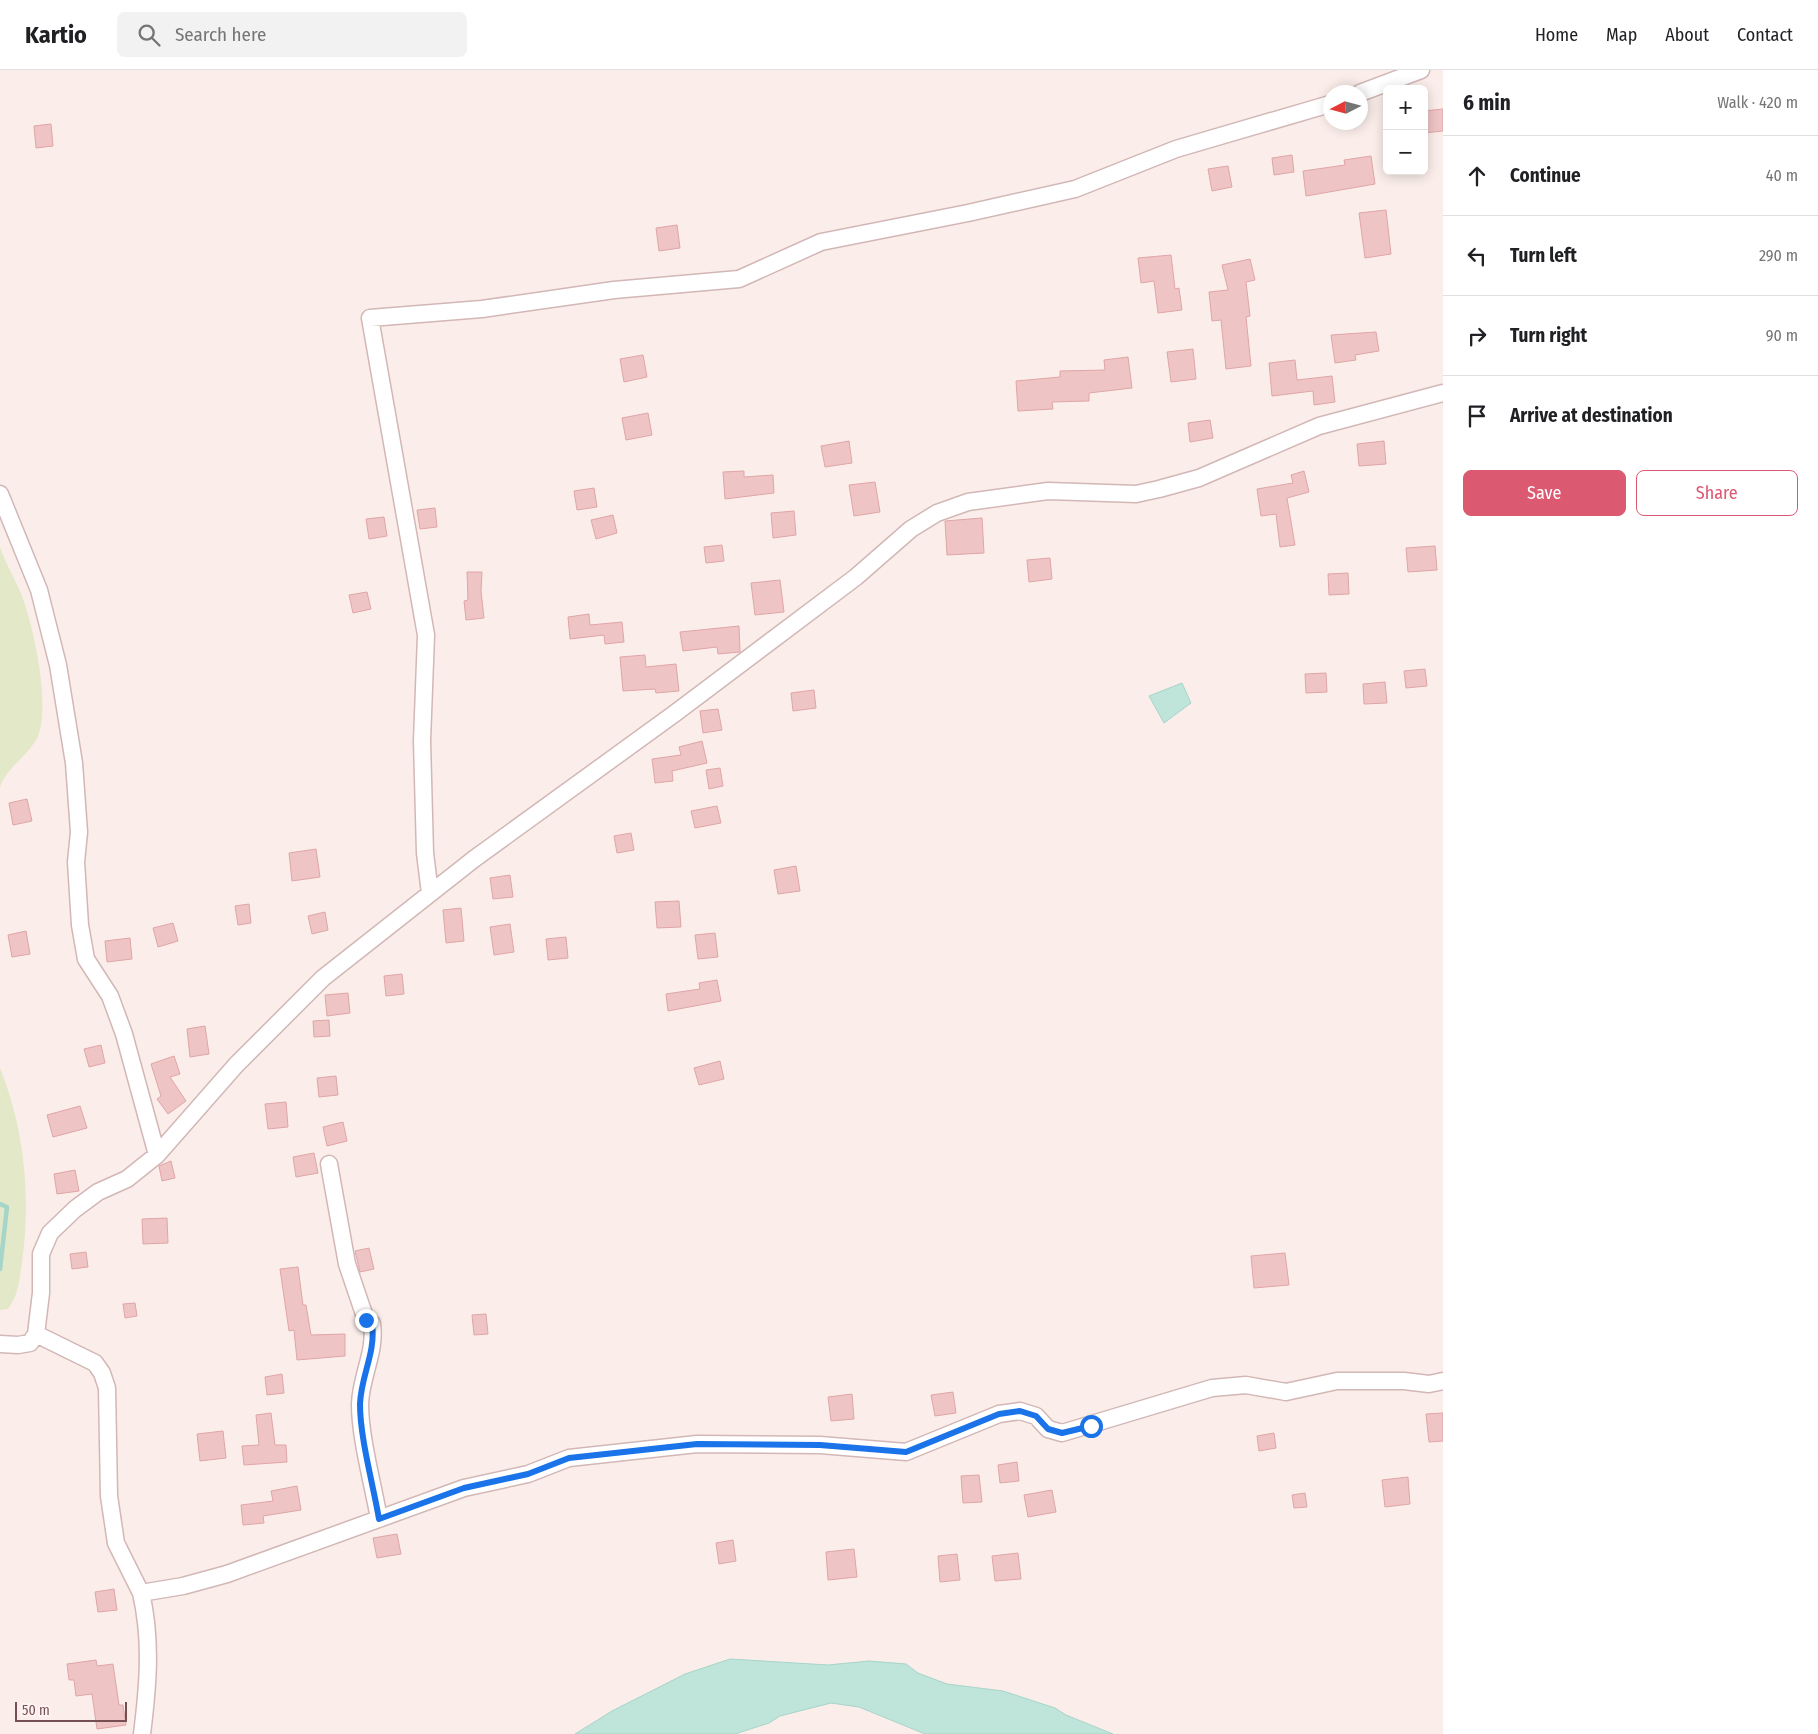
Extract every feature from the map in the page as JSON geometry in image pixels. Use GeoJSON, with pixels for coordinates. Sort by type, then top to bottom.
{"type":"FeatureCollection","features":[{"type":"Feature","properties":{"kind":"street"},"geometry":{"type":"LineString","coordinates":[[1368,90],[1421,70]]}},
{"type":"Feature","properties":{"kind":"street"},"geometry":{"type":"LineString","coordinates":[[430,893],[425,853],[422,750],[426,635],[370,318],[482,309],[614,290],[738,279],[821,242],[968,213],[1075,189],[1176,149],[1323,106]]}},
{"type":"Feature","properties":{"kind":"street"},"geometry":{"type":"LineString","coordinates":[[0,1344],[18,1346],[30,1342],[36,1334],[41,1293],[41,1254],[50,1233],[75,1209],[98,1192],[127,1179],[157,1155],[236,1065],[323,978],[430,893],[856,577],[911,529],[937,513],[968,502],[1048,490],[1136,494],[1159,490],[1199,478],[1319,426],[1443,393]]}},
{"type":"Feature","properties":{"kind":"street"},"geometry":{"type":"LineString","coordinates":[[0,494],[39,590],[58,665],[74,763],[79,832],[76,862],[80,925],[86,959],[110,996],[124,1034],[157,1155]]}},
{"type":"Feature","properties":{"kind":"street"},"geometry":{"type":"LineString","coordinates":[[329,1164],[347,1264],[366,1320],[372,1324],[374,1340],[366,1368],[360,1404],[379,1519]]}},
{"type":"Feature","properties":{"kind":"street"},"geometry":{"type":"LineString","coordinates":[[36,1334],[95,1363],[102,1373],[107,1388],[109,1496],[116,1543],[141,1593],[149,1637],[147,1692],[142,1734]]}},
{"type":"Feature","properties":{"kind":"street"},"geometry":{"type":"LineString","coordinates":[[141,1593],[183,1586],[227,1574],[464,1488],[528,1474],[569,1458],[697,1444],[820,1445],[906,1452],[999,1414],[1020,1411],[1036,1416],[1048,1429],[1062,1433],[1212,1388],[1246,1385],[1272,1392],[1286,1392],[1337,1381],[1404,1381],[1429,1384],[1443,1380]]}},
{"type":"Feature","properties":{"kind":"green space"},"geometry":{"type":"Polygon","coordinates":[[[0,547],[19,589],[30,621],[39,662],[42,704],[38,736],[29,750],[7,774],[0,788],[0,547]]]}},
{"type":"Feature","properties":{"kind":"green space"},"geometry":{"type":"Polygon","coordinates":[[[0,1068],[15,1115],[20,1140],[24,1164],[26,1213],[25,1238],[18,1287],[8,1309],[0,1310],[0,1068]]]}},
{"type":"Feature","properties":{"kind":"water"},"geometry":{"type":"Polygon","coordinates":[[[1182,683],[1191,703],[1164,723],[1149,696],[1182,683]]]}},
{"type":"Feature","properties":{"kind":"water"},"geometry":{"type":"Polygon","coordinates":[[[730,1659],[828,1665],[869,1661],[906,1664],[918,1673],[947,1684],[1003,1691],[1055,1708],[1066,1715],[1113,1734],[925,1734],[859,1707],[831,1703],[780,1716],[769,1723],[735,1734],[575,1734],[612,1711],[685,1674],[730,1659]]]}},
{"type":"Feature","properties":{"kind":"building"},"geometry":{"type":"Polygon","coordinates":[[[1443,109],[1443,131],[1428,133],[1428,111],[1443,109]]]}},
{"type":"Feature","properties":{"kind":"building"},"geometry":{"type":"Polygon","coordinates":[[[51,124],[53,146],[36,148],[34,126],[51,124]]]}},
{"type":"Feature","properties":{"kind":"building"},"geometry":{"type":"Polygon","coordinates":[[[1292,155],[1294,172],[1274,175],[1272,158],[1292,155]]]}},
{"type":"Feature","properties":{"kind":"building"},"geometry":{"type":"Polygon","coordinates":[[[1371,156],[1375,184],[1306,196],[1303,171],[1345,165],[1344,160],[1371,156]]]}},
{"type":"Feature","properties":{"kind":"building"},"geometry":{"type":"Polygon","coordinates":[[[1228,166],[1232,187],[1212,191],[1208,169],[1228,166]]]}},
{"type":"Feature","properties":{"kind":"building"},"geometry":{"type":"Polygon","coordinates":[[[1386,210],[1391,254],[1365,258],[1359,213],[1386,210]]]}},
{"type":"Feature","properties":{"kind":"building"},"geometry":{"type":"Polygon","coordinates":[[[677,225],[680,248],[659,251],[656,228],[677,225]]]}},
{"type":"Feature","properties":{"kind":"building"},"geometry":{"type":"Polygon","coordinates":[[[1171,255],[1175,289],[1179,288],[1182,310],[1158,313],[1154,281],[1141,283],[1138,258],[1171,255]]]}},
{"type":"Feature","properties":{"kind":"building"},"geometry":{"type":"Polygon","coordinates":[[[1250,259],[1255,280],[1246,282],[1250,316],[1246,317],[1251,366],[1226,369],[1221,320],[1212,321],[1209,292],[1228,290],[1222,265],[1250,259]]]}},
{"type":"Feature","properties":{"kind":"building"},"geometry":{"type":"Polygon","coordinates":[[[1376,332],[1379,351],[1355,355],[1356,360],[1335,363],[1331,335],[1376,332]]]}},
{"type":"Feature","properties":{"kind":"building"},"geometry":{"type":"Polygon","coordinates":[[[1193,349],[1196,379],[1171,382],[1167,352],[1193,349]]]}},
{"type":"Feature","properties":{"kind":"building"},"geometry":{"type":"Polygon","coordinates":[[[643,355],[647,377],[624,382],[620,359],[643,355]]]}},
{"type":"Feature","properties":{"kind":"building"},"geometry":{"type":"Polygon","coordinates":[[[1128,357],[1132,388],[1089,393],[1089,401],[1052,402],[1053,409],[1018,411],[1016,381],[1060,377],[1060,371],[1105,370],[1104,360],[1128,357]]]}},
{"type":"Feature","properties":{"kind":"building"},"geometry":{"type":"Polygon","coordinates":[[[1295,360],[1297,380],[1332,376],[1335,402],[1314,405],[1313,391],[1272,396],[1269,363],[1295,360]]]}},
{"type":"Feature","properties":{"kind":"building"},"geometry":{"type":"Polygon","coordinates":[[[648,413],[652,435],[626,440],[622,418],[648,413]]]}},
{"type":"Feature","properties":{"kind":"building"},"geometry":{"type":"Polygon","coordinates":[[[1210,420],[1213,438],[1190,442],[1188,423],[1210,420]]]}},
{"type":"Feature","properties":{"kind":"building"},"geometry":{"type":"Polygon","coordinates":[[[849,441],[852,463],[825,467],[821,446],[849,441]]]}},
{"type":"Feature","properties":{"kind":"building"},"geometry":{"type":"Polygon","coordinates":[[[1384,441],[1386,464],[1359,466],[1357,444],[1384,441]]]}},
{"type":"Feature","properties":{"kind":"building"},"geometry":{"type":"Polygon","coordinates":[[[744,471],[744,477],[773,475],[774,493],[725,499],[723,472],[744,471]]]}},
{"type":"Feature","properties":{"kind":"building"},"geometry":{"type":"Polygon","coordinates":[[[1304,471],[1309,492],[1287,498],[1295,545],[1280,547],[1276,514],[1261,516],[1257,489],[1293,483],[1291,475],[1304,471]]]}},
{"type":"Feature","properties":{"kind":"building"},"geometry":{"type":"Polygon","coordinates":[[[875,482],[880,512],[854,516],[849,485],[875,482]]]}},
{"type":"Feature","properties":{"kind":"building"},"geometry":{"type":"Polygon","coordinates":[[[594,488],[597,507],[577,510],[574,491],[594,488]]]}},
{"type":"Feature","properties":{"kind":"building"},"geometry":{"type":"Polygon","coordinates":[[[435,508],[437,527],[420,529],[417,510],[435,508]]]}},
{"type":"Feature","properties":{"kind":"building"},"geometry":{"type":"Polygon","coordinates":[[[794,511],[796,535],[773,538],[771,513],[794,511]]]}},
{"type":"Feature","properties":{"kind":"building"},"geometry":{"type":"Polygon","coordinates":[[[613,515],[617,533],[596,539],[591,520],[613,515]]]}},
{"type":"Feature","properties":{"kind":"building"},"geometry":{"type":"Polygon","coordinates":[[[384,517],[387,536],[369,539],[366,519],[384,517]]]}},
{"type":"Feature","properties":{"kind":"building"},"geometry":{"type":"Polygon","coordinates":[[[982,518],[984,553],[947,555],[945,521],[982,518]]]}},
{"type":"Feature","properties":{"kind":"building"},"geometry":{"type":"Polygon","coordinates":[[[722,545],[724,561],[706,563],[704,547],[722,545]]]}},
{"type":"Feature","properties":{"kind":"building"},"geometry":{"type":"Polygon","coordinates":[[[1435,546],[1437,570],[1408,572],[1406,548],[1435,546]]]}},
{"type":"Feature","properties":{"kind":"building"},"geometry":{"type":"Polygon","coordinates":[[[1050,558],[1052,579],[1029,582],[1027,560],[1050,558]]]}},
{"type":"Feature","properties":{"kind":"building"},"geometry":{"type":"Polygon","coordinates":[[[467,572],[482,572],[481,591],[484,618],[466,620],[464,601],[468,600],[467,572]]]}},
{"type":"Feature","properties":{"kind":"building"},"geometry":{"type":"Polygon","coordinates":[[[1348,573],[1349,594],[1329,595],[1328,574],[1348,573]]]}},
{"type":"Feature","properties":{"kind":"building"},"geometry":{"type":"Polygon","coordinates":[[[780,580],[784,612],[755,615],[751,583],[780,580]]]}},
{"type":"Feature","properties":{"kind":"building"},"geometry":{"type":"Polygon","coordinates":[[[367,592],[371,609],[353,613],[349,595],[367,592]]]}},
{"type":"Feature","properties":{"kind":"building"},"geometry":{"type":"Polygon","coordinates":[[[589,614],[590,625],[622,622],[624,642],[605,644],[604,635],[570,639],[568,617],[589,614]]]}},
{"type":"Feature","properties":{"kind":"building"},"geometry":{"type":"Polygon","coordinates":[[[739,626],[740,652],[718,654],[717,647],[683,651],[680,632],[739,626]]]}},
{"type":"Feature","properties":{"kind":"building"},"geometry":{"type":"Polygon","coordinates":[[[645,655],[646,667],[676,664],[679,691],[656,693],[655,689],[623,691],[620,657],[645,655]]]}},
{"type":"Feature","properties":{"kind":"building"},"geometry":{"type":"Polygon","coordinates":[[[1425,669],[1427,686],[1406,688],[1404,671],[1425,669]]]}},
{"type":"Feature","properties":{"kind":"building"},"geometry":{"type":"Polygon","coordinates":[[[1326,673],[1327,692],[1306,693],[1305,674],[1326,673]]]}},
{"type":"Feature","properties":{"kind":"building"},"geometry":{"type":"Polygon","coordinates":[[[1385,682],[1387,703],[1364,704],[1363,684],[1385,682]]]}},
{"type":"Feature","properties":{"kind":"building"},"geometry":{"type":"Polygon","coordinates":[[[814,690],[816,708],[793,711],[791,693],[814,690]]]}},
{"type":"Feature","properties":{"kind":"building"},"geometry":{"type":"Polygon","coordinates":[[[718,709],[722,730],[703,733],[700,711],[718,709]]]}},
{"type":"Feature","properties":{"kind":"building"},"geometry":{"type":"Polygon","coordinates":[[[702,741],[707,763],[672,771],[673,781],[655,783],[652,759],[681,755],[679,747],[702,741]]]}},
{"type":"Feature","properties":{"kind":"building"},"geometry":{"type":"Polygon","coordinates":[[[720,768],[723,786],[709,789],[706,770],[720,768]]]}},
{"type":"Feature","properties":{"kind":"building"},"geometry":{"type":"Polygon","coordinates":[[[27,799],[32,821],[13,825],[9,803],[27,799]]]}},
{"type":"Feature","properties":{"kind":"building"},"geometry":{"type":"Polygon","coordinates":[[[717,806],[721,823],[695,828],[691,811],[717,806]]]}},
{"type":"Feature","properties":{"kind":"building"},"geometry":{"type":"Polygon","coordinates":[[[631,833],[634,850],[617,853],[614,836],[631,833]]]}},
{"type":"Feature","properties":{"kind":"building"},"geometry":{"type":"Polygon","coordinates":[[[316,849],[320,877],[292,881],[289,853],[316,849]]]}},
{"type":"Feature","properties":{"kind":"building"},"geometry":{"type":"Polygon","coordinates":[[[796,866],[800,891],[778,894],[774,870],[796,866]]]}},
{"type":"Feature","properties":{"kind":"building"},"geometry":{"type":"Polygon","coordinates":[[[510,875],[513,897],[493,899],[490,878],[510,875]]]}},
{"type":"Feature","properties":{"kind":"building"},"geometry":{"type":"Polygon","coordinates":[[[679,901],[681,927],[657,928],[655,902],[679,901]]]}},
{"type":"Feature","properties":{"kind":"building"},"geometry":{"type":"Polygon","coordinates":[[[249,904],[251,923],[238,925],[235,906],[249,904]]]}},
{"type":"Feature","properties":{"kind":"building"},"geometry":{"type":"Polygon","coordinates":[[[461,908],[464,941],[446,943],[443,910],[461,908]]]}},
{"type":"Feature","properties":{"kind":"building"},"geometry":{"type":"Polygon","coordinates":[[[325,912],[328,930],[312,934],[308,916],[325,912]]]}},
{"type":"Feature","properties":{"kind":"building"},"geometry":{"type":"Polygon","coordinates":[[[173,923],[178,941],[158,947],[153,928],[173,923]]]}},
{"type":"Feature","properties":{"kind":"building"},"geometry":{"type":"Polygon","coordinates":[[[510,924],[514,952],[494,955],[490,927],[510,924]]]}},
{"type":"Feature","properties":{"kind":"building"},"geometry":{"type":"Polygon","coordinates":[[[26,931],[30,954],[12,957],[8,935],[26,931]]]}},
{"type":"Feature","properties":{"kind":"building"},"geometry":{"type":"Polygon","coordinates":[[[715,933],[718,957],[698,959],[695,935],[715,933]]]}},
{"type":"Feature","properties":{"kind":"building"},"geometry":{"type":"Polygon","coordinates":[[[566,937],[568,958],[548,960],[546,939],[566,937]]]}},
{"type":"Feature","properties":{"kind":"building"},"geometry":{"type":"Polygon","coordinates":[[[130,938],[132,959],[107,962],[105,941],[130,938]]]}},
{"type":"Feature","properties":{"kind":"building"},"geometry":{"type":"Polygon","coordinates":[[[402,974],[404,994],[386,996],[384,976],[402,974]]]}},
{"type":"Feature","properties":{"kind":"building"},"geometry":{"type":"Polygon","coordinates":[[[717,980],[721,1001],[668,1011],[666,994],[700,989],[699,983],[717,980]]]}},
{"type":"Feature","properties":{"kind":"building"},"geometry":{"type":"Polygon","coordinates":[[[348,993],[350,1013],[327,1016],[325,995],[348,993]]]}},
{"type":"Feature","properties":{"kind":"building"},"geometry":{"type":"Polygon","coordinates":[[[329,1020],[330,1036],[314,1037],[313,1021],[329,1020]]]}},
{"type":"Feature","properties":{"kind":"building"},"geometry":{"type":"Polygon","coordinates":[[[205,1026],[209,1054],[190,1057],[187,1029],[205,1026]]]}},
{"type":"Feature","properties":{"kind":"building"},"geometry":{"type":"Polygon","coordinates":[[[101,1045],[105,1063],[89,1067],[84,1049],[101,1045]]]}},
{"type":"Feature","properties":{"kind":"building"},"geometry":{"type":"Polygon","coordinates":[[[174,1056],[180,1074],[170,1077],[186,1101],[168,1114],[157,1099],[161,1096],[151,1064],[174,1056]]]}},
{"type":"Feature","properties":{"kind":"building"},"geometry":{"type":"Polygon","coordinates":[[[720,1061],[724,1079],[699,1085],[694,1068],[720,1061]]]}},
{"type":"Feature","properties":{"kind":"building"},"geometry":{"type":"Polygon","coordinates":[[[336,1076],[338,1095],[319,1097],[317,1078],[336,1076]]]}},
{"type":"Feature","properties":{"kind":"building"},"geometry":{"type":"Polygon","coordinates":[[[286,1102],[288,1127],[268,1129],[265,1104],[286,1102]]]}},
{"type":"Feature","properties":{"kind":"building"},"geometry":{"type":"Polygon","coordinates":[[[80,1106],[87,1128],[53,1137],[47,1115],[80,1106]]]}},
{"type":"Feature","properties":{"kind":"building"},"geometry":{"type":"Polygon","coordinates":[[[343,1122],[347,1141],[327,1146],[323,1127],[343,1122]]]}},
{"type":"Feature","properties":{"kind":"building"},"geometry":{"type":"Polygon","coordinates":[[[314,1153],[318,1173],[296,1177],[293,1157],[314,1153]]]}},
{"type":"Feature","properties":{"kind":"building"},"geometry":{"type":"Polygon","coordinates":[[[171,1161],[175,1178],[162,1181],[159,1166],[171,1161]]]}},
{"type":"Feature","properties":{"kind":"building"},"geometry":{"type":"Polygon","coordinates":[[[75,1170],[79,1191],[57,1194],[54,1174],[75,1170]]]}},
{"type":"Feature","properties":{"kind":"building"},"geometry":{"type":"Polygon","coordinates":[[[167,1218],[168,1243],[143,1244],[142,1219],[167,1218]]]}},
{"type":"Feature","properties":{"kind":"building"},"geometry":{"type":"Polygon","coordinates":[[[369,1248],[374,1269],[360,1272],[355,1251],[369,1248]]]}},
{"type":"Feature","properties":{"kind":"building"},"geometry":{"type":"Polygon","coordinates":[[[86,1252],[88,1267],[72,1269],[70,1254],[86,1252]]]}},
{"type":"Feature","properties":{"kind":"building"},"geometry":{"type":"Polygon","coordinates":[[[1285,1253],[1289,1285],[1254,1288],[1251,1256],[1285,1253]]]}},
{"type":"Feature","properties":{"kind":"building"},"geometry":{"type":"Polygon","coordinates":[[[298,1267],[303,1305],[306,1305],[311,1335],[345,1334],[345,1356],[297,1360],[294,1330],[289,1331],[280,1269],[298,1267]]]}},
{"type":"Feature","properties":{"kind":"building"},"geometry":{"type":"Polygon","coordinates":[[[135,1303],[137,1316],[125,1318],[123,1304],[135,1303]]]}},
{"type":"Feature","properties":{"kind":"building"},"geometry":{"type":"Polygon","coordinates":[[[486,1314],[488,1334],[474,1335],[472,1315],[486,1314]]]}},
{"type":"Feature","properties":{"kind":"building"},"geometry":{"type":"Polygon","coordinates":[[[282,1374],[284,1393],[267,1395],[265,1377],[282,1374]]]}},
{"type":"Feature","properties":{"kind":"building"},"geometry":{"type":"Polygon","coordinates":[[[953,1392],[956,1413],[935,1416],[931,1395],[953,1392]]]}},
{"type":"Feature","properties":{"kind":"building"},"geometry":{"type":"Polygon","coordinates":[[[852,1394],[854,1419],[831,1421],[828,1397],[852,1394]]]}},
{"type":"Feature","properties":{"kind":"building"},"geometry":{"type":"Polygon","coordinates":[[[271,1413],[275,1445],[286,1445],[287,1462],[244,1465],[242,1446],[259,1445],[256,1415],[271,1413]]]}},
{"type":"Feature","properties":{"kind":"building"},"geometry":{"type":"Polygon","coordinates":[[[1443,1413],[1443,1441],[1429,1442],[1426,1414],[1443,1413]]]}},
{"type":"Feature","properties":{"kind":"building"},"geometry":{"type":"Polygon","coordinates":[[[223,1431],[226,1458],[200,1461],[197,1434],[223,1431]]]}},
{"type":"Feature","properties":{"kind":"building"},"geometry":{"type":"Polygon","coordinates":[[[1274,1433],[1276,1448],[1259,1451],[1257,1436],[1274,1433]]]}},
{"type":"Feature","properties":{"kind":"building"},"geometry":{"type":"Polygon","coordinates":[[[1017,1462],[1019,1481],[1000,1483],[998,1465],[1017,1462]]]}},
{"type":"Feature","properties":{"kind":"building"},"geometry":{"type":"Polygon","coordinates":[[[979,1475],[982,1502],[963,1503],[961,1476],[979,1475]]]}},
{"type":"Feature","properties":{"kind":"building"},"geometry":{"type":"Polygon","coordinates":[[[1408,1477],[1410,1504],[1385,1507],[1382,1480],[1408,1477]]]}},
{"type":"Feature","properties":{"kind":"building"},"geometry":{"type":"Polygon","coordinates":[[[297,1486],[301,1510],[263,1516],[264,1523],[243,1525],[241,1505],[273,1501],[271,1491],[297,1486]]]}},
{"type":"Feature","properties":{"kind":"building"},"geometry":{"type":"Polygon","coordinates":[[[1052,1490],[1056,1512],[1028,1517],[1024,1495],[1052,1490]]]}},
{"type":"Feature","properties":{"kind":"building"},"geometry":{"type":"Polygon","coordinates":[[[1305,1493],[1307,1507],[1294,1508],[1292,1495],[1305,1493]]]}},
{"type":"Feature","properties":{"kind":"building"},"geometry":{"type":"Polygon","coordinates":[[[397,1534],[401,1554],[377,1558],[373,1538],[397,1534]]]}},
{"type":"Feature","properties":{"kind":"building"},"geometry":{"type":"Polygon","coordinates":[[[733,1540],[736,1561],[719,1564],[716,1543],[733,1540]]]}},
{"type":"Feature","properties":{"kind":"building"},"geometry":{"type":"Polygon","coordinates":[[[854,1549],[857,1577],[828,1580],[826,1552],[854,1549]]]}},
{"type":"Feature","properties":{"kind":"building"},"geometry":{"type":"Polygon","coordinates":[[[1018,1553],[1021,1579],[995,1581],[992,1556],[1018,1553]]]}},
{"type":"Feature","properties":{"kind":"building"},"geometry":{"type":"Polygon","coordinates":[[[957,1554],[960,1580],[940,1582],[938,1556],[957,1554]]]}},
{"type":"Feature","properties":{"kind":"building"},"geometry":{"type":"Polygon","coordinates":[[[114,1589],[117,1610],[98,1612],[95,1592],[114,1589]]]}},
{"type":"Feature","properties":{"kind":"building"},"geometry":{"type":"Polygon","coordinates":[[[96,1660],[97,1666],[113,1664],[119,1705],[123,1705],[126,1725],[97,1729],[92,1694],[76,1696],[74,1680],[69,1680],[67,1664],[96,1660]]]}},
{"type":"Feature","properties":{"kind":"waterway"},"geometry":{"type":"LineString","coordinates":[[0,1204],[7,1207],[0,1269]]}},
{"type":"Feature","properties":{"kind":"route"},"geometry":{"type":"LineString","coordinates":[[366,1320],[372,1324],[374,1340],[366,1368],[360,1404],[379,1519],[464,1488],[528,1474],[569,1458],[697,1444],[820,1445],[906,1452],[999,1414],[1020,1411],[1036,1416],[1048,1429],[1062,1433],[1091,1426]]}}]}
